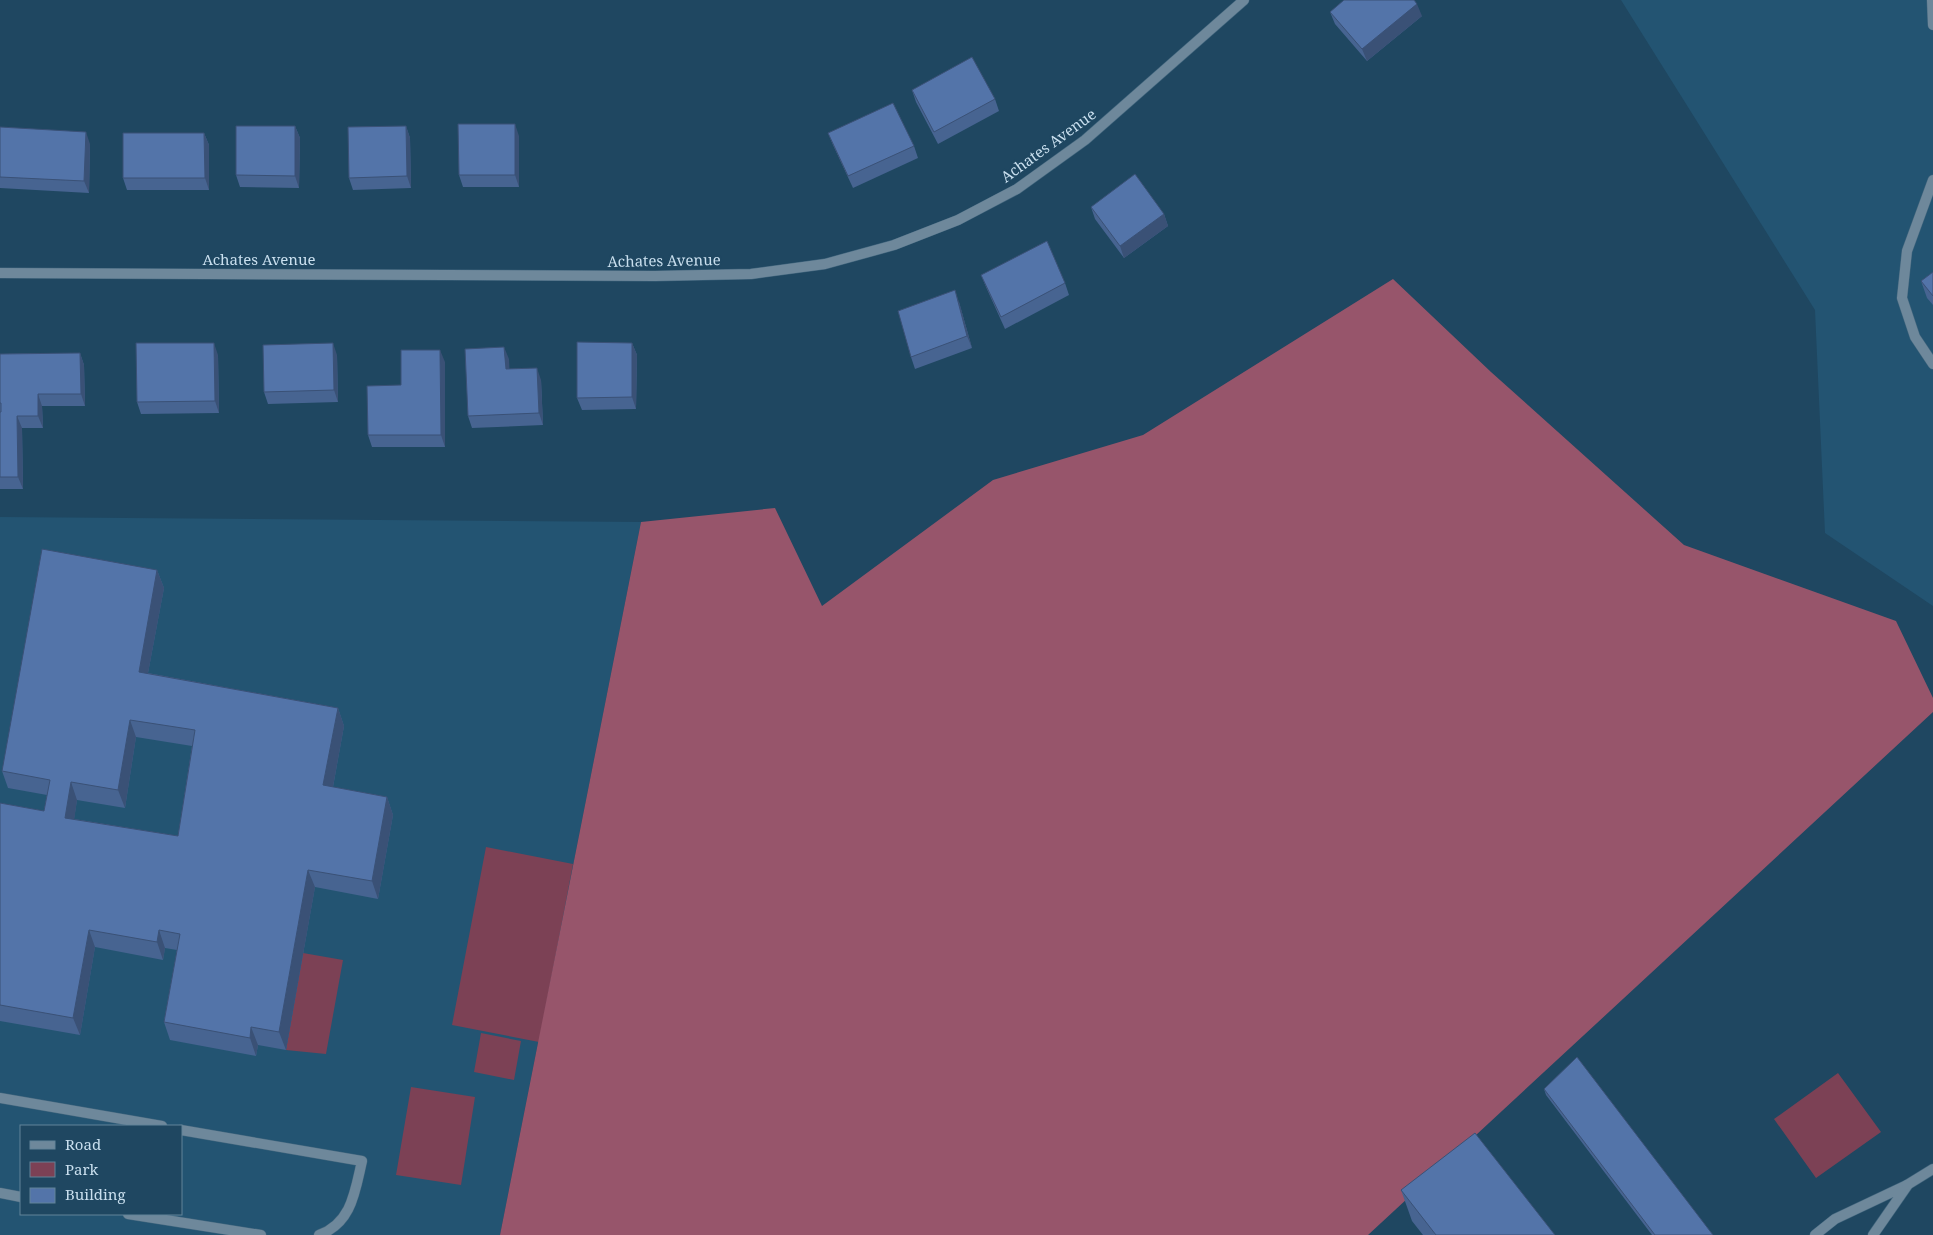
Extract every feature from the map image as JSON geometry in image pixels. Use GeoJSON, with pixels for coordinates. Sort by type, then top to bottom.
{"type":"FeatureCollection","features":[{"type":"Feature","properties":{"kind":"street","name":"Achates Avenue"},"geometry":{"type":"LineString","coordinates":[[0,273],[654,276],[751,274],[825,264],[894,245],[958,220],[1017,189],[1085,140],[1244,0]]}},
{"type":"Feature","properties":{"kind":"street"},"geometry":{"type":"LineString","coordinates":[[1932,0],[1933,25]]}},
{"type":"Feature","properties":{"kind":"street"},"geometry":{"type":"LineString","coordinates":[[1933,180],[1907,251],[1902,298],[1915,337],[1933,364]]}},
{"type":"Feature","properties":{"kind":"street"},"geometry":{"type":"LineString","coordinates":[[0,1098],[156,1125]]}},
{"type":"Feature","properties":{"kind":"street"},"geometry":{"type":"LineString","coordinates":[[182,1130],[362,1161],[351,1206],[332,1230],[319,1235]]}},
{"type":"Feature","properties":{"kind":"street"},"geometry":{"type":"LineString","coordinates":[[1815,1235],[1835,1219],[1907,1185],[1933,1169]]}},
{"type":"Feature","properties":{"kind":"street"},"geometry":{"type":"LineString","coordinates":[[1873,1235],[1907,1185]]}},
{"type":"Feature","properties":{"kind":"street"},"geometry":{"type":"LineString","coordinates":[[0,1193],[20,1197]]}},
{"type":"Feature","properties":{"kind":"street"},"geometry":{"type":"LineString","coordinates":[[134,1215],[262,1235]]}},
{"type":"Feature","properties":{"kind":"shaded area"},"geometry":{"type":"Polygon","coordinates":[[[1621,0],[1933,0],[1933,606],[1825,533],[1815,310],[1621,0]]]}},
{"type":"Feature","properties":{"kind":"shaded area"},"geometry":{"type":"Polygon","coordinates":[[[1393,279],[1491,372],[1684,545],[1896,621],[1933,698],[1933,712],[1368,1235],[500,1235],[641,522],[775,508],[822,606],[993,480],[1143,435],[1393,279]]]}},
{"type":"Feature","properties":{"kind":"shaded area"},"geometry":{"type":"Polygon","coordinates":[[[0,517],[641,522],[500,1235],[0,1235],[0,517]]]}},
{"type":"Feature","properties":{"kind":"green space"},"geometry":{"type":"Polygon","coordinates":[[[486,847],[573,864],[539,1042],[452,1025],[486,847]]]}},
{"type":"Feature","properties":{"kind":"green space"},"geometry":{"type":"Polygon","coordinates":[[[303,953],[343,960],[326,1054],[286,1050],[303,953]]]}},
{"type":"Feature","properties":{"kind":"green space"},"geometry":{"type":"Polygon","coordinates":[[[481,1033],[521,1041],[514,1080],[474,1072],[481,1033]]]}},
{"type":"Feature","properties":{"kind":"green space"},"geometry":{"type":"Polygon","coordinates":[[[1838,1073],[1881,1132],[1816,1178],[1774,1119],[1838,1073]]]}},
{"type":"Feature","properties":{"kind":"green space"},"geometry":{"type":"Polygon","coordinates":[[[411,1087],[475,1097],[461,1185],[396,1175],[411,1087]]]}},
{"type":"Feature","properties":{"kind":"building"},"geometry":{"type":"Polygon","coordinates":[[[1344,0],[1414,0],[1417,4],[1362,49],[1330,12],[1344,0]]]}},
{"type":"Feature","properties":{"kind":"building"},"geometry":{"type":"Polygon","coordinates":[[[972,57],[995,99],[934,132],[912,90],[972,57]]]}},
{"type":"Feature","properties":{"kind":"building"},"geometry":{"type":"Polygon","coordinates":[[[893,103],[914,146],[848,176],[828,133],[893,103]]]}},
{"type":"Feature","properties":{"kind":"building"},"geometry":{"type":"Polygon","coordinates":[[[458,124],[515,124],[515,175],[459,175],[458,124]]]}},
{"type":"Feature","properties":{"kind":"building"},"geometry":{"type":"Polygon","coordinates":[[[236,126],[295,126],[295,176],[236,175],[236,126]]]}},
{"type":"Feature","properties":{"kind":"building"},"geometry":{"type":"Polygon","coordinates":[[[406,126],[407,176],[349,178],[348,127],[406,126]]]}},
{"type":"Feature","properties":{"kind":"building"},"geometry":{"type":"Polygon","coordinates":[[[0,127],[86,132],[84,181],[0,177],[0,127]]]}},
{"type":"Feature","properties":{"kind":"building"},"geometry":{"type":"Polygon","coordinates":[[[123,133],[204,133],[205,178],[123,178],[123,133]]]}},
{"type":"Feature","properties":{"kind":"building"},"geometry":{"type":"Polygon","coordinates":[[[1135,174],[1164,214],[1120,246],[1091,207],[1135,174]]]}},
{"type":"Feature","properties":{"kind":"building"},"geometry":{"type":"Polygon","coordinates":[[[1047,241],[1065,283],[1001,317],[981,275],[1047,241]]]}},
{"type":"Feature","properties":{"kind":"building"},"geometry":{"type":"Polygon","coordinates":[[[1933,272],[1933,296],[1921,281],[1933,272]]]}},
{"type":"Feature","properties":{"kind":"building"},"geometry":{"type":"Polygon","coordinates":[[[955,290],[967,336],[911,357],[898,311],[955,290]]]}},
{"type":"Feature","properties":{"kind":"building"},"geometry":{"type":"Polygon","coordinates":[[[577,342],[632,343],[632,397],[577,398],[577,342]]]}},
{"type":"Feature","properties":{"kind":"building"},"geometry":{"type":"Polygon","coordinates":[[[136,343],[214,343],[215,401],[137,402],[136,343]]]}},
{"type":"Feature","properties":{"kind":"building"},"geometry":{"type":"Polygon","coordinates":[[[333,343],[334,390],[264,392],[263,345],[333,343]]]}},
{"type":"Feature","properties":{"kind":"building"},"geometry":{"type":"Polygon","coordinates":[[[504,347],[506,369],[537,368],[539,413],[468,416],[465,349],[504,347]]]}},
{"type":"Feature","properties":{"kind":"building"},"geometry":{"type":"Polygon","coordinates":[[[401,350],[440,350],[441,435],[368,435],[367,386],[401,385],[401,350]]]}},
{"type":"Feature","properties":{"kind":"building"},"geometry":{"type":"Polygon","coordinates":[[[80,353],[81,394],[38,394],[38,416],[17,416],[18,477],[0,477],[0,354],[80,353]]]}},
{"type":"Feature","properties":{"kind":"building"},"geometry":{"type":"Polygon","coordinates":[[[42,549],[157,570],[139,672],[338,708],[323,785],[387,797],[372,881],[308,870],[279,1032],[251,1027],[250,1038],[164,1022],[180,934],[159,930],[157,942],[89,930],[73,1018],[0,1005],[0,803],[44,811],[50,780],[2,771],[42,549]],[[130,720],[118,790],[71,782],[65,818],[178,836],[195,730],[130,720]]]}},
{"type":"Feature","properties":{"kind":"building"},"geometry":{"type":"Polygon","coordinates":[[[1577,1057],[1713,1235],[1655,1235],[1544,1089],[1577,1057]]]}},
{"type":"Feature","properties":{"kind":"building"},"geometry":{"type":"Polygon","coordinates":[[[1475,1133],[1555,1235],[1436,1235],[1401,1190],[1475,1133]]]}}]}
